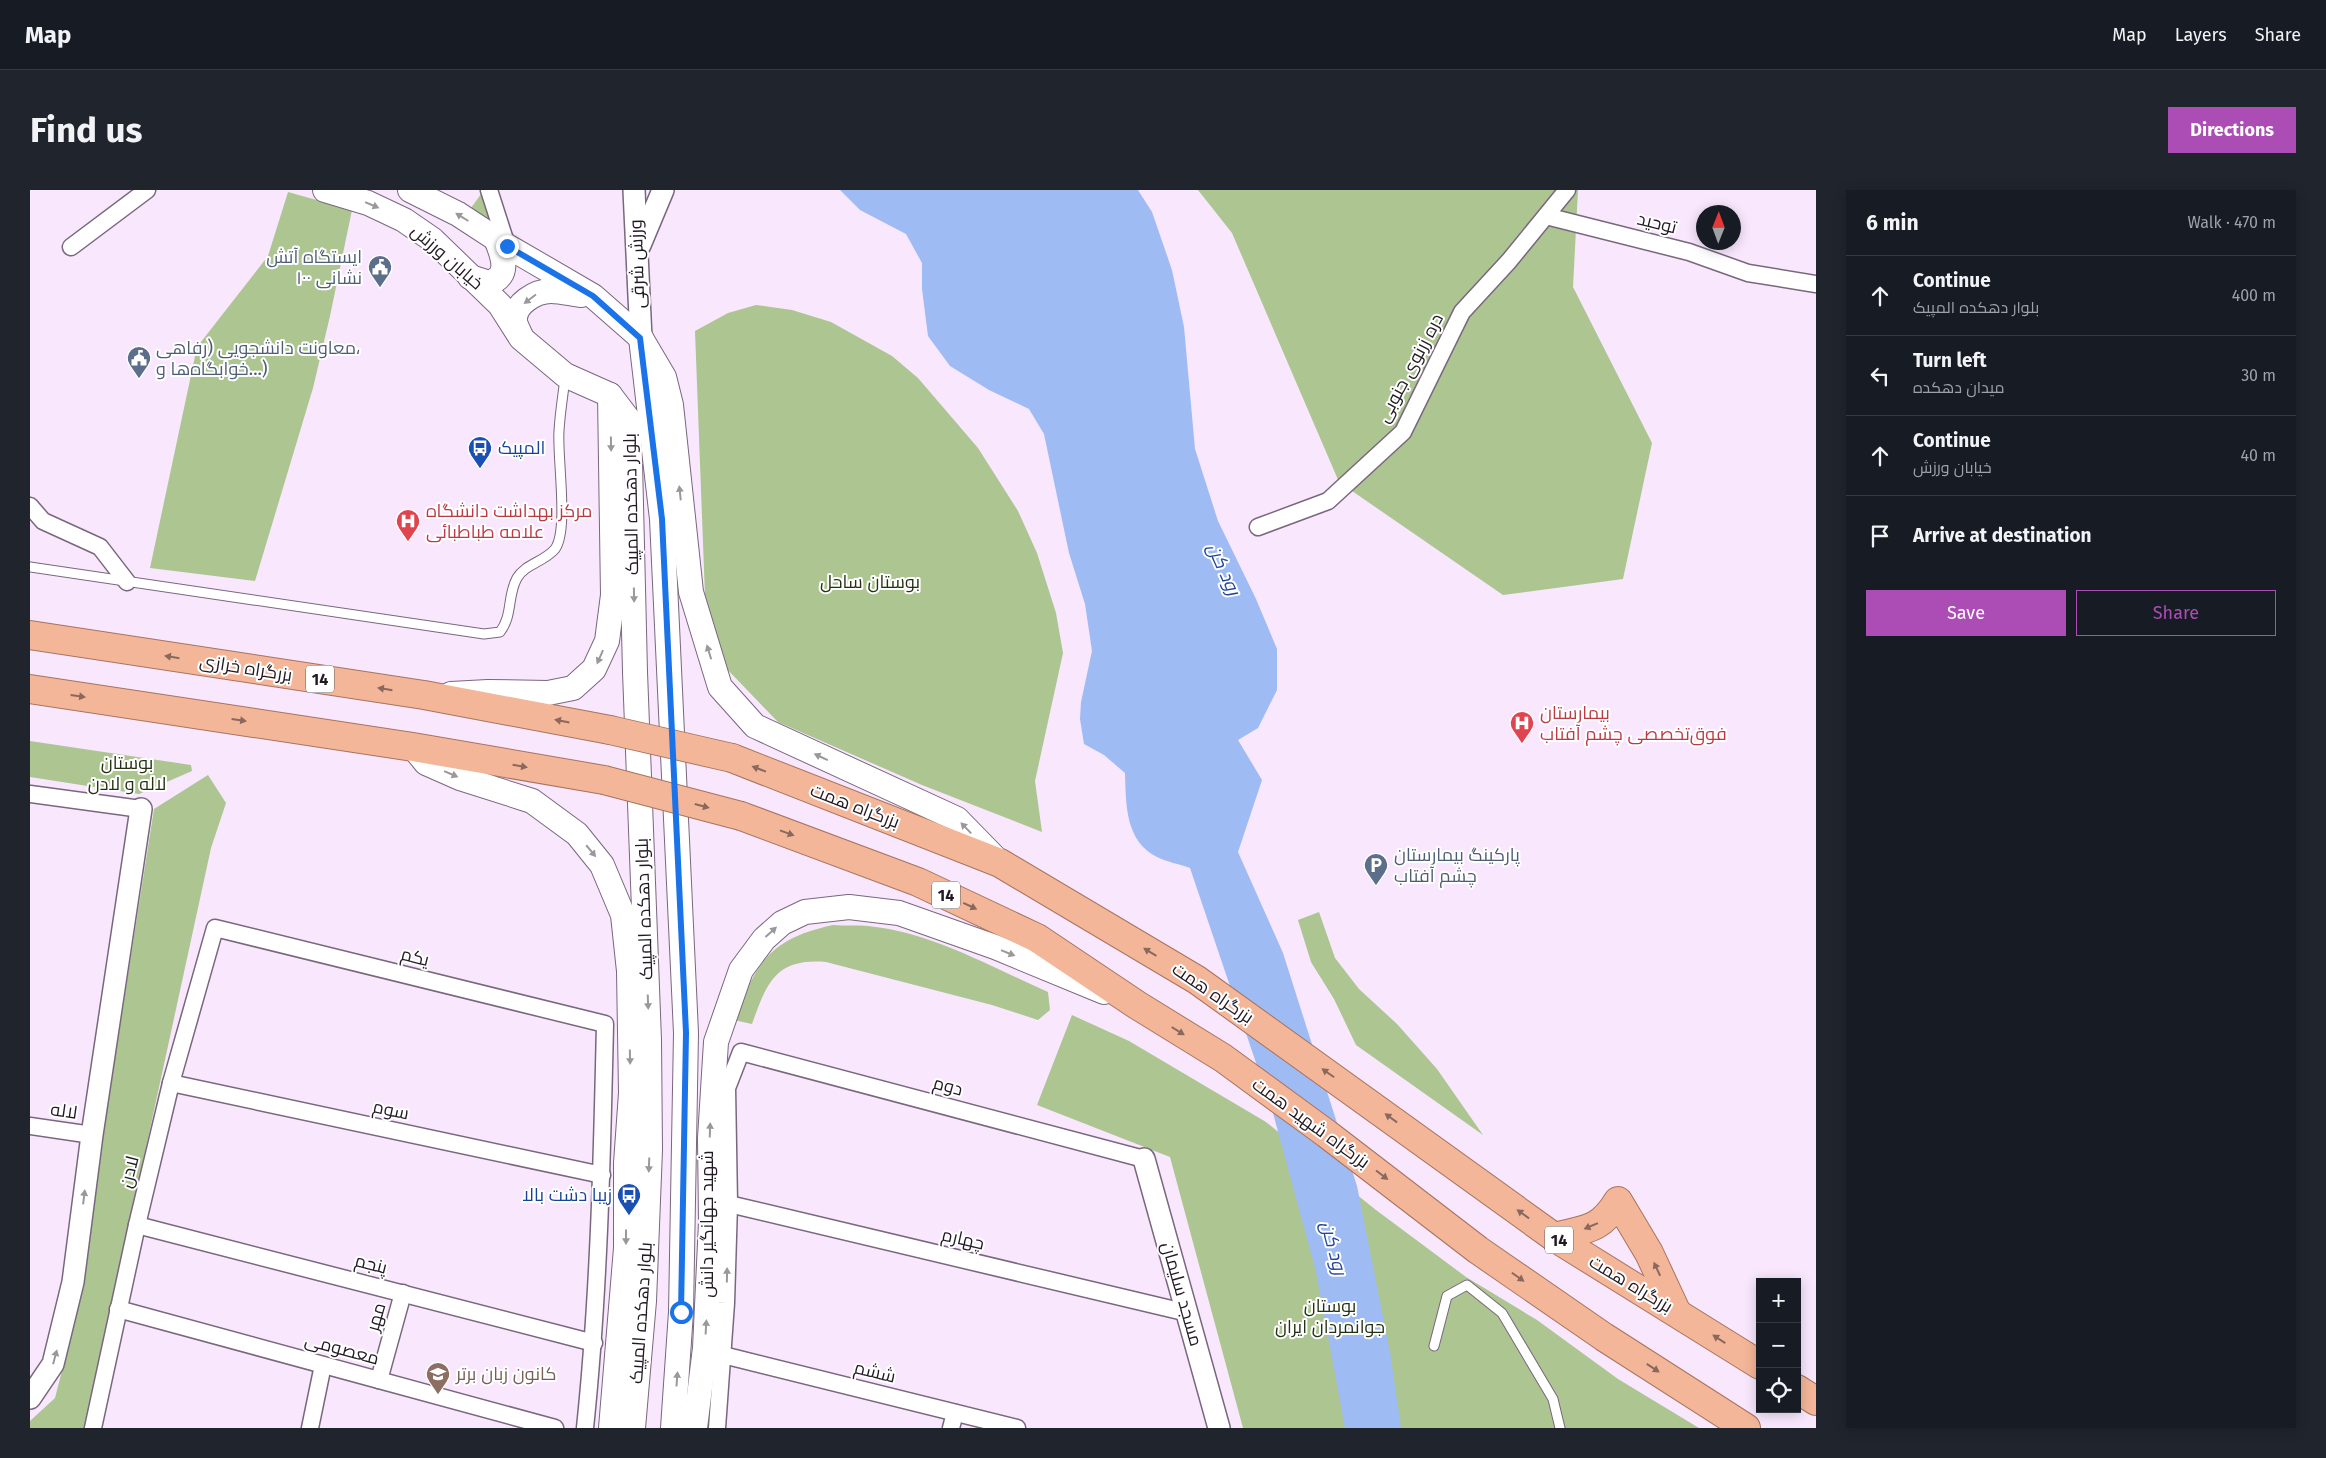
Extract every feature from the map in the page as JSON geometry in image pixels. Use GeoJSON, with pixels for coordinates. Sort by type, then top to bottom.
{"type":"FeatureCollection","features":[{"type":"Feature","properties":{"kind":"highway","name":"بزرگراه خرازی"},"geometry":{"type":"LineString","coordinates":[[30,635],[424,695],[610,730]]}},
{"type":"Feature","properties":{"kind":"highway","name":"14"},"geometry":{"type":"LineString","coordinates":[[30,689],[413,747],[604,780],[741,816],[918,882],[1028,934],[1137,1005]]}},
{"type":"Feature","properties":{"kind":"highway","name":"بزرگراه همت"},"geometry":{"type":"LineString","coordinates":[[610,730],[732,758],[1000,863],[1197,980],[1554,1237],[1756,1363]]}},
{"type":"Feature","properties":{"kind":"highway","name":"بزرگراه شهید همت"},"geometry":{"type":"LineString","coordinates":[[1137,1005],[1223,1058],[1327,1134],[1478,1250],[1604,1337],[1746,1428]]}},
{"type":"Feature","properties":{"kind":"highway"},"geometry":{"type":"LineString","coordinates":[[1554,1237],[1591,1228],[1608,1218],[1618,1201],[1649,1252],[1677,1313]]}},
{"type":"Feature","properties":{"kind":"highway"},"geometry":{"type":"LineString","coordinates":[[1801,1392],[1816,1401]]}},
{"type":"Feature","properties":{"kind":"main road","name":"خیابان ورزش"},"geometry":{"type":"LineString","coordinates":[[325,190],[368,203],[404,220],[433,240],[500,305],[521,338],[566,375],[610,395]]}},
{"type":"Feature","properties":{"kind":"main road","name":"خیابان ورزش"},"geometry":{"type":"LineString","coordinates":[[410,190],[458,214],[501,243],[593,296],[640,338],[664,377],[669,395],[691,592],[720,687],[755,726],[957,819],[1000,863]]}},
{"type":"Feature","properties":{"kind":"main road"},"geometry":{"type":"LineString","coordinates":[[470,276],[489,282],[501,276],[504,270],[501,243]]}},
{"type":"Feature","properties":{"kind":"main road"},"geometry":{"type":"LineString","coordinates":[[521,338],[515,321],[518,310],[536,294],[550,291],[593,296]]}},
{"type":"Feature","properties":{"kind":"main road","name":"بلوار دهکده المپیک"},"geometry":{"type":"LineString","coordinates":[[640,338],[662,519],[686,1033],[681,1312],[673,1428]]}},
{"type":"Feature","properties":{"kind":"main road"},"geometry":{"type":"LineString","coordinates":[[424,695],[488,692],[548,693],[572,688],[594,669],[607,641],[613,595],[610,395]]}},
{"type":"Feature","properties":{"kind":"main road","name":"بلوار دهکده المپیک"},"geometry":{"type":"LineString","coordinates":[[610,395],[629,420],[635,672],[649,1040],[650,1150],[644,1302],[632,1428]]}},
{"type":"Feature","properties":{"kind":"main road"},"geometry":{"type":"LineString","coordinates":[[413,747],[426,763],[460,778],[532,801],[577,834],[602,865],[622,916],[629,970],[631,1092],[626,1163],[626,1248],[611,1428]]}},
{"type":"Feature","properties":{"kind":"main road"},"geometry":{"type":"LineString","coordinates":[[695,1428],[705,1348],[711,1222],[710,1138],[716,1042],[741,970],[764,939],[782,923],[805,912],[849,907],[899,913],[995,947],[1137,1005]]}},
{"type":"Feature","properties":{"kind":"street"},"geometry":{"type":"LineString","coordinates":[[71,247],[147,190]]}},
{"type":"Feature","properties":{"kind":"street"},"geometry":{"type":"LineString","coordinates":[[489,190],[501,243]]}},
{"type":"Feature","properties":{"kind":"street","name":"ورزش شرقی"},"geometry":{"type":"LineString","coordinates":[[634,190],[640,338]]}},
{"type":"Feature","properties":{"kind":"street"},"geometry":{"type":"LineString","coordinates":[[637,252],[663,190]]}},
{"type":"Feature","properties":{"kind":"street","name":"دره زرنوی جنوبی"},"geometry":{"type":"LineString","coordinates":[[1258,527],[1328,501],[1403,432],[1462,312],[1509,261],[1567,190]]}},
{"type":"Feature","properties":{"kind":"street","name":"توحید"},"geometry":{"type":"LineString","coordinates":[[1546,216],[1689,252],[1748,273],[1816,284]]}},
{"type":"Feature","properties":{"kind":"street"},"geometry":{"type":"LineString","coordinates":[[30,506],[43,521],[100,547],[127,582]]}},
{"type":"Feature","properties":{"kind":"street"},"geometry":{"type":"LineString","coordinates":[[30,794],[141,809],[92,1135],[73,1282],[53,1364],[30,1398]]}},
{"type":"Feature","properties":{"kind":"street","name":"یکم"},"geometry":{"type":"LineString","coordinates":[[215,928],[605,1024],[602,1175]]}},
{"type":"Feature","properties":{"kind":"street","name":"لادن"},"geometry":{"type":"LineString","coordinates":[[93,1428],[137,1224],[171,1084],[215,928]]}},
{"type":"Feature","properties":{"kind":"street","name":"دوم"},"geometry":{"type":"LineString","coordinates":[[741,1052],[1144,1159]]}},
{"type":"Feature","properties":{"kind":"street","name":"شهید جهانگیر دانش"},"geometry":{"type":"LineString","coordinates":[[717,1428],[726,1304],[729,1204],[727,1088],[741,1052]]}},
{"type":"Feature","properties":{"kind":"street","name":"سوم"},"geometry":{"type":"LineString","coordinates":[[171,1084],[602,1175]]}},
{"type":"Feature","properties":{"kind":"street","name":"لاله"},"geometry":{"type":"LineString","coordinates":[[30,1126],[92,1135]]}},
{"type":"Feature","properties":{"kind":"street","name":"مسجد سلیمان"},"geometry":{"type":"LineString","coordinates":[[1144,1159],[1219,1428]]}},
{"type":"Feature","properties":{"kind":"street"},"geometry":{"type":"LineString","coordinates":[[585,1428],[594,1343],[602,1175]]}},
{"type":"Feature","properties":{"kind":"street","name":"چهارم"},"geometry":{"type":"LineString","coordinates":[[729,1204],[1188,1313]]}},
{"type":"Feature","properties":{"kind":"street","name":"پنجم"},"geometry":{"type":"LineString","coordinates":[[137,1224],[594,1343]]}},
{"type":"Feature","properties":{"kind":"street","name":"مهر"},"geometry":{"type":"LineString","coordinates":[[379,1380],[403,1293]]}},
{"type":"Feature","properties":{"kind":"street","name":"معصومی"},"geometry":{"type":"LineString","coordinates":[[118,1309],[555,1428]]}},
{"type":"Feature","properties":{"kind":"street","name":"ششم"},"geometry":{"type":"LineString","coordinates":[[723,1355],[953,1420],[1017,1428]]}},
{"type":"Feature","properties":{"kind":"street"},"geometry":{"type":"LineString","coordinates":[[310,1428],[323,1365]]}},
{"type":"Feature","properties":{"kind":"lane"},"geometry":{"type":"LineString","coordinates":[[30,567],[484,634],[500,632],[507,622],[515,581],[522,570],[539,562],[556,548],[562,523],[559,432],[566,375]]}},
{"type":"Feature","properties":{"kind":"lane"},"geometry":{"type":"LineString","coordinates":[[1434,1346],[1447,1296],[1467,1285],[1502,1313],[1553,1400],[1560,1428]]}},
{"type":"Feature","properties":{"kind":"green space"},"geometry":{"type":"Polygon","coordinates":[[[484,190],[497,231],[468,212],[484,190]]]}},
{"type":"Feature","properties":{"kind":"green space"},"geometry":{"type":"Polygon","coordinates":[[[1198,190],[1578,190],[1573,287],[1652,443],[1623,579],[1503,595],[1339,482],[1232,233],[1198,190]]]}},
{"type":"Feature","properties":{"kind":"green space"},"geometry":{"type":"Polygon","coordinates":[[[288,192],[352,210],[313,388],[255,581],[150,568],[197,347],[268,256],[288,192]]]}},
{"type":"Feature","properties":{"kind":"green space","name":"بوستان ساحل"},"geometry":{"type":"Polygon","coordinates":[[[756,305],[792,310],[831,322],[892,356],[918,378],[978,448],[1018,511],[1037,553],[1056,613],[1063,653],[1035,781],[1042,832],[922,785],[778,722],[723,665],[705,596],[695,331],[728,313],[756,305]]]}},
{"type":"Feature","properties":{"kind":"green space","name":"بوستان لاله و لادن"},"geometry":{"type":"Polygon","coordinates":[[[30,741],[191,765],[192,771],[139,794],[30,777],[30,741]]]}},
{"type":"Feature","properties":{"kind":"green space"},"geometry":{"type":"Polygon","coordinates":[[[208,775],[226,803],[211,848],[85,1428],[30,1428],[30,1421],[55,1398],[84,1285],[103,1134],[154,809],[208,775]]]}},
{"type":"Feature","properties":{"kind":"green space"},"geometry":{"type":"Polygon","coordinates":[[[1319,912],[1335,958],[1359,989],[1397,1024],[1437,1069],[1483,1135],[1356,1045],[1334,999],[1311,962],[1298,920],[1319,912]]]}},
{"type":"Feature","properties":{"kind":"green space"},"geometry":{"type":"Polygon","coordinates":[[[833,925],[868,926],[915,935],[938,943],[1048,992],[1050,1010],[1038,1020],[992,1005],[826,962],[809,962],[795,964],[776,976],[763,996],[752,1024],[734,1020],[750,983],[768,956],[794,938],[833,925]]]}},
{"type":"Feature","properties":{"kind":"green space","name":"بوستان جوانمردان ایران"},"geometry":{"type":"Polygon","coordinates":[[[1072,1015],[1129,1041],[1266,1122],[1376,1210],[1466,1277],[1537,1320],[1618,1379],[1699,1428],[1243,1428],[1170,1157],[1037,1105],[1072,1015]]]}},
{"type":"Feature","properties":{"kind":"water","name":"رود کن"},"geometry":{"type":"Polygon","coordinates":[[[840,190],[1138,190],[1152,212],[1172,270],[1184,327],[1195,449],[1218,521],[1256,599],[1277,649],[1277,690],[1258,728],[1238,740],[1262,780],[1238,852],[1283,953],[1357,1186],[1390,1352],[1401,1428],[1345,1428],[1316,1272],[1273,1113],[1190,868],[1157,857],[1146,850],[1133,832],[1129,821],[1125,773],[1104,755],[1084,744],[1080,719],[1081,702],[1092,651],[1085,604],[1069,553],[1044,434],[1029,409],[989,390],[950,366],[928,336],[922,289],[922,263],[906,234],[860,210],[840,190]]]}},
{"type":"Feature","properties":{"kind":"place","name":"ایستگاه آتش نشانی ۱۰۰"},"geometry":{"type":"Point","coordinates":[380,288]}},
{"type":"Feature","properties":{"kind":"place","name":"معاونت دانشجویی (رفاهی، خوابگاه‌ها و...)"},"geometry":{"type":"Point","coordinates":[139,379]}},
{"type":"Feature","properties":{"kind":"place","name":"المپیک"},"geometry":{"type":"Point","coordinates":[480,469]}},
{"type":"Feature","properties":{"kind":"place","name":"مرکز بهداشت دانشگاه علامه طباطبائی"},"geometry":{"type":"Point","coordinates":[408,542]}},
{"type":"Feature","properties":{"kind":"place","name":"بیمارستان فوق‌تخصصی چشم آفتاب"},"geometry":{"type":"Point","coordinates":[1522,744]}},
{"type":"Feature","properties":{"kind":"place","name":"پاركينگ بيمارستان چشم آفتاب"},"geometry":{"type":"Point","coordinates":[1376,886]}},
{"type":"Feature","properties":{"kind":"place","name":"زیبا دشت بالا"},"geometry":{"type":"Point","coordinates":[629,1216]}},
{"type":"Feature","properties":{"kind":"place","name":"کانون زبان برتر"},"geometry":{"type":"Point","coordinates":[438,1395]}},
{"type":"Feature","properties":{"kind":"route"},"geometry":{"type":"LineString","coordinates":[[507,246],[593,296],[640,338],[662,519],[686,1033],[681,1312]]}}]}
